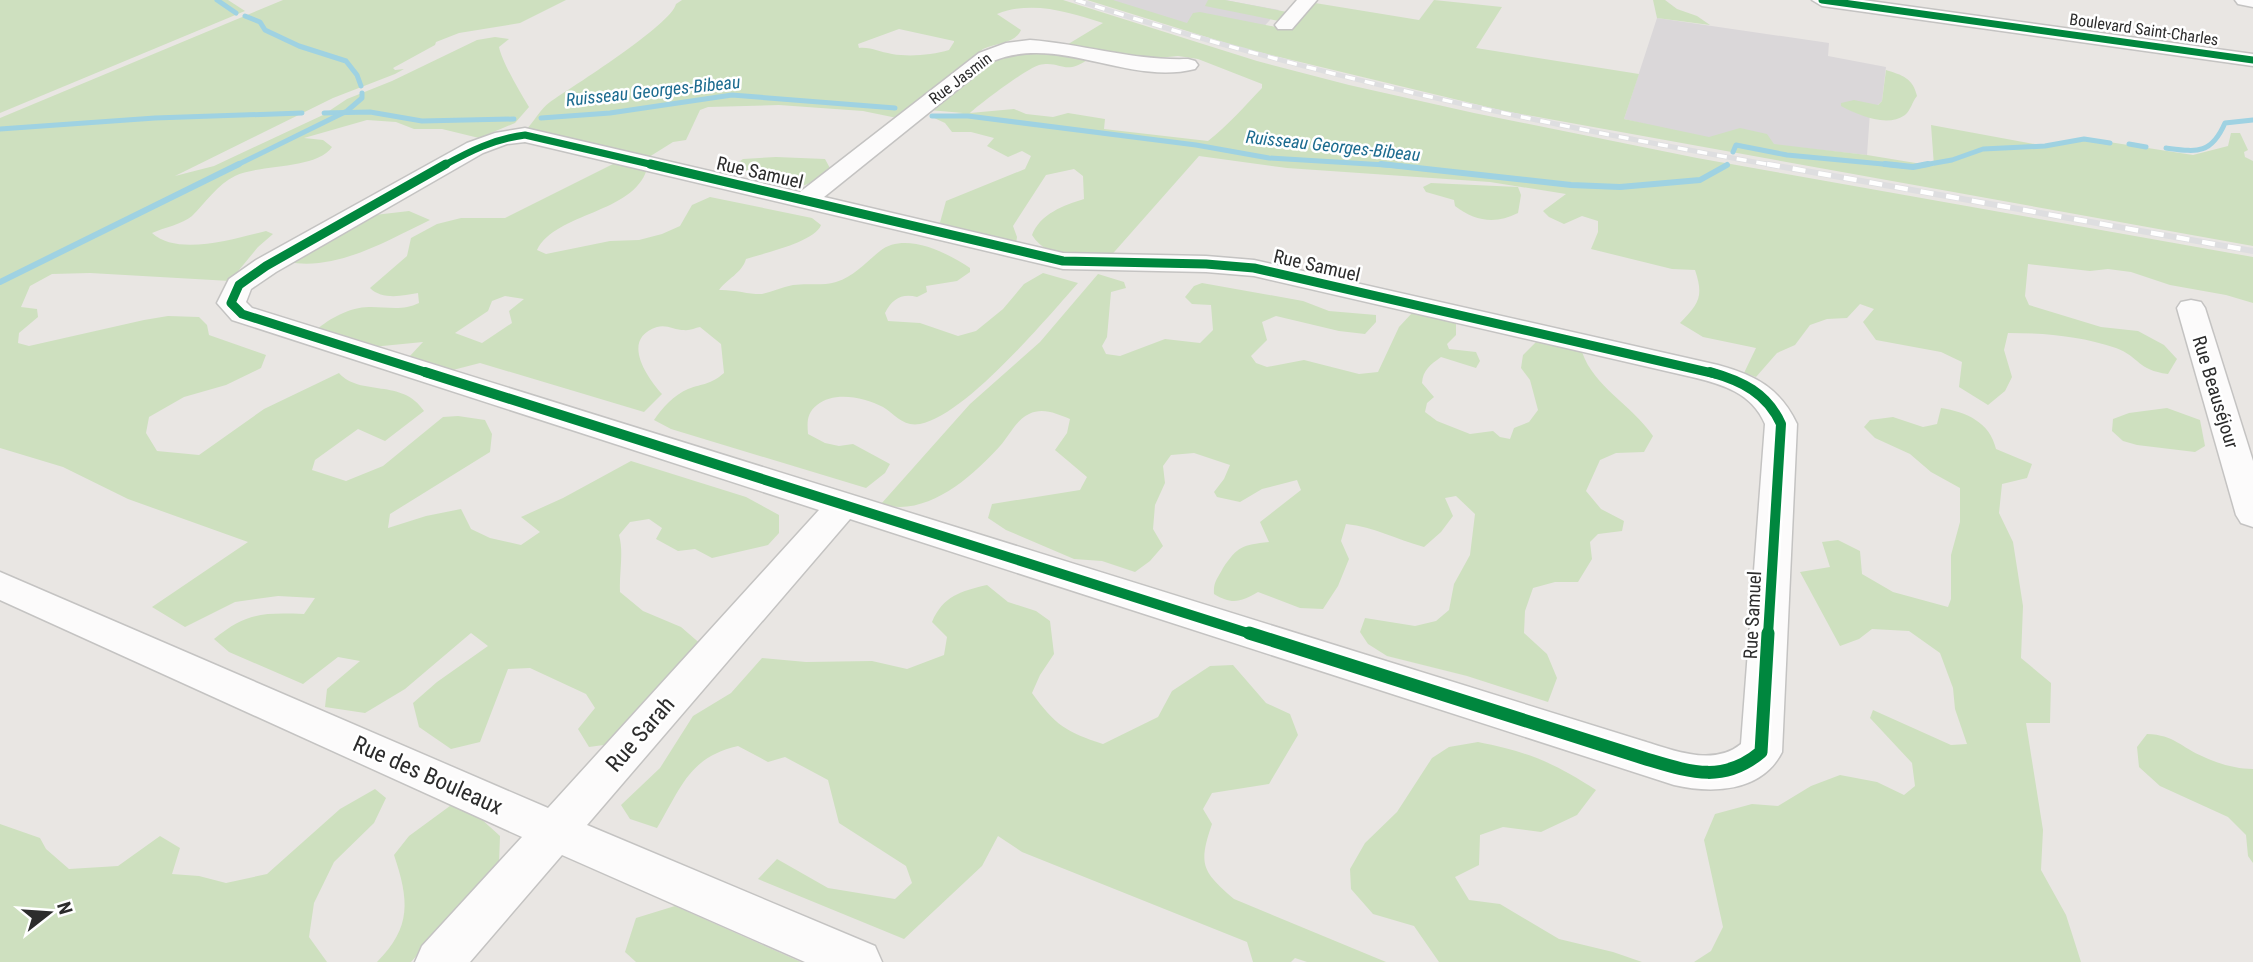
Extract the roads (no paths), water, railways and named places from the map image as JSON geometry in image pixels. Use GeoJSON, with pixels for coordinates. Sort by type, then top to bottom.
{"type":"FeatureCollection","features":[{"type":"Feature","properties":{"kind":"street"},"geometry":{"type":"LineString","coordinates":[[1285,25],[1307,0]]}},
{"type":"Feature","properties":{"kind":"street","name":"Boulevard Saint-Charles"},"geometry":{"type":"LineString","coordinates":[[1822,0],[2253,60]]}},
{"type":"Feature","properties":{"kind":"street"},"geometry":{"type":"LineString","coordinates":[[2245,0],[2253,1]]}},
{"type":"Feature","properties":{"kind":"street","name":"Rue Jasmin"},"geometry":{"type":"LineString","coordinates":[[805,200],[986,57],[1004,48],[1050,48],[1142,66],[1188,65]]}},
{"type":"Feature","properties":{"kind":"street","name":"Rue Samuel"},"geometry":{"type":"LineString","coordinates":[[538,137],[1063,261],[1112,265],[1215,264],[1254,268],[1722,375],[1756,390],[1777,412],[1781,424],[1760,752],[1748,766],[1726,773],[1678,769],[842,506],[242,314],[231,303],[239,285],[266,266],[475,148],[503,138],[538,137]]}},
{"type":"Feature","properties":{"kind":"street","name":"Rue Beauséjour"},"geometry":{"type":"LineString","coordinates":[[2191,309],[2253,515]]}},
{"type":"Feature","properties":{"kind":"street","name":"Rue Sarah"},"geometry":{"type":"LineString","coordinates":[[439,962],[842,506]]}},
{"type":"Feature","properties":{"kind":"street","name":"Rue des Bouleaux"},"geometry":{"type":"LineString","coordinates":[[0,585],[858,962]]}},
{"type":"Feature","properties":{"kind":"waterway"},"geometry":{"type":"LineString","coordinates":[[217,0],[236,13]]}},
{"type":"Feature","properties":{"kind":"waterway"},"geometry":{"type":"LineString","coordinates":[[245,16],[260,22],[265,30],[299,46],[346,61],[357,75],[361,86]]}},
{"type":"Feature","properties":{"kind":"waterway"},"geometry":{"type":"LineString","coordinates":[[344,113],[362,98],[362,93]]}},
{"type":"Feature","properties":{"kind":"waterway","name":"Ruisseau Georges-Bibeau"},"geometry":{"type":"LineString","coordinates":[[541,118],[610,113],[732,95],[895,108]]}},
{"type":"Feature","properties":{"kind":"waterway","name":"Ruisseau Georges-Bibeau"},"geometry":{"type":"LineString","coordinates":[[344,113],[370,112],[422,121],[514,119]]}},
{"type":"Feature","properties":{"kind":"waterway"},"geometry":{"type":"LineString","coordinates":[[0,129],[155,118],[302,113]]}},
{"type":"Feature","properties":{"kind":"waterway","name":"Ruisseau Georges-Bibeau"},"geometry":{"type":"LineString","coordinates":[[324,113],[344,113]]}},
{"type":"Feature","properties":{"kind":"waterway"},"geometry":{"type":"LineString","coordinates":[[235,166],[344,113]]}},
{"type":"Feature","properties":{"kind":"waterway","name":"Ruisseau Georges-Bibeau"},"geometry":{"type":"LineString","coordinates":[[932,116],[968,116],[1196,145],[1269,158],[1396,166]]}},
{"type":"Feature","properties":{"kind":"waterway","name":"Ruisseau Georges-Bibeau"},"geometry":{"type":"LineString","coordinates":[[2166,148],[2202,149],[2214,141],[2225,123],[2253,120]]}},
{"type":"Feature","properties":{"kind":"waterway","name":"Ruisseau Georges-Bibeau"},"geometry":{"type":"LineString","coordinates":[[1918,166],[1952,160],[1983,149],[2045,146],[2084,139],[2110,143]]}},
{"type":"Feature","properties":{"kind":"waterway","name":"Ruisseau Georges-Bibeau"},"geometry":{"type":"LineString","coordinates":[[2129,144],[2146,147]]}},
{"type":"Feature","properties":{"kind":"waterway","name":"Ruisseau Georges-Bibeau"},"geometry":{"type":"LineString","coordinates":[[1733,152],[1736,145],[1787,155],[1901,166]]}},
{"type":"Feature","properties":{"kind":"waterway"},"geometry":{"type":"LineString","coordinates":[[0,282],[239,164]]}},
{"type":"Feature","properties":{"kind":"waterway","name":"Ruisseau Georges-Bibeau"},"geometry":{"type":"LineString","coordinates":[[1381,164],[1396,166]]}},
{"type":"Feature","properties":{"kind":"waterway","name":"Ruisseau Georges-Bibeau"},"geometry":{"type":"LineString","coordinates":[[1885,164],[1901,166]]}},
{"type":"Feature","properties":{"kind":"waterway","name":"Ruisseau Georges-Bibeau"},"geometry":{"type":"LineString","coordinates":[[1918,166],[1928,164]]}},
{"type":"Feature","properties":{"kind":"waterway","name":"Ruisseau Georges-Bibeau"},"geometry":{"type":"LineString","coordinates":[[1396,166],[1571,185],[1620,187],[1700,180],[1727,165]]}},
{"type":"Feature","properties":{"kind":"waterway","name":"Ruisseau Georges-Bibeau"},"geometry":{"type":"LineString","coordinates":[[1396,166],[1402,166]]}},
{"type":"Feature","properties":{"kind":"waterway","name":"Ruisseau Georges-Bibeau"},"geometry":{"type":"LineString","coordinates":[[1901,166],[1918,166]]}},
{"type":"Feature","properties":{"kind":"railway"},"geometry":{"type":"LineString","coordinates":[[1076,0],[1249,52],[1424,95],[1600,133],[1777,166]]}},
{"type":"Feature","properties":{"kind":"railway"},"geometry":{"type":"LineString","coordinates":[[1767,164],[2253,251]]}}]}
